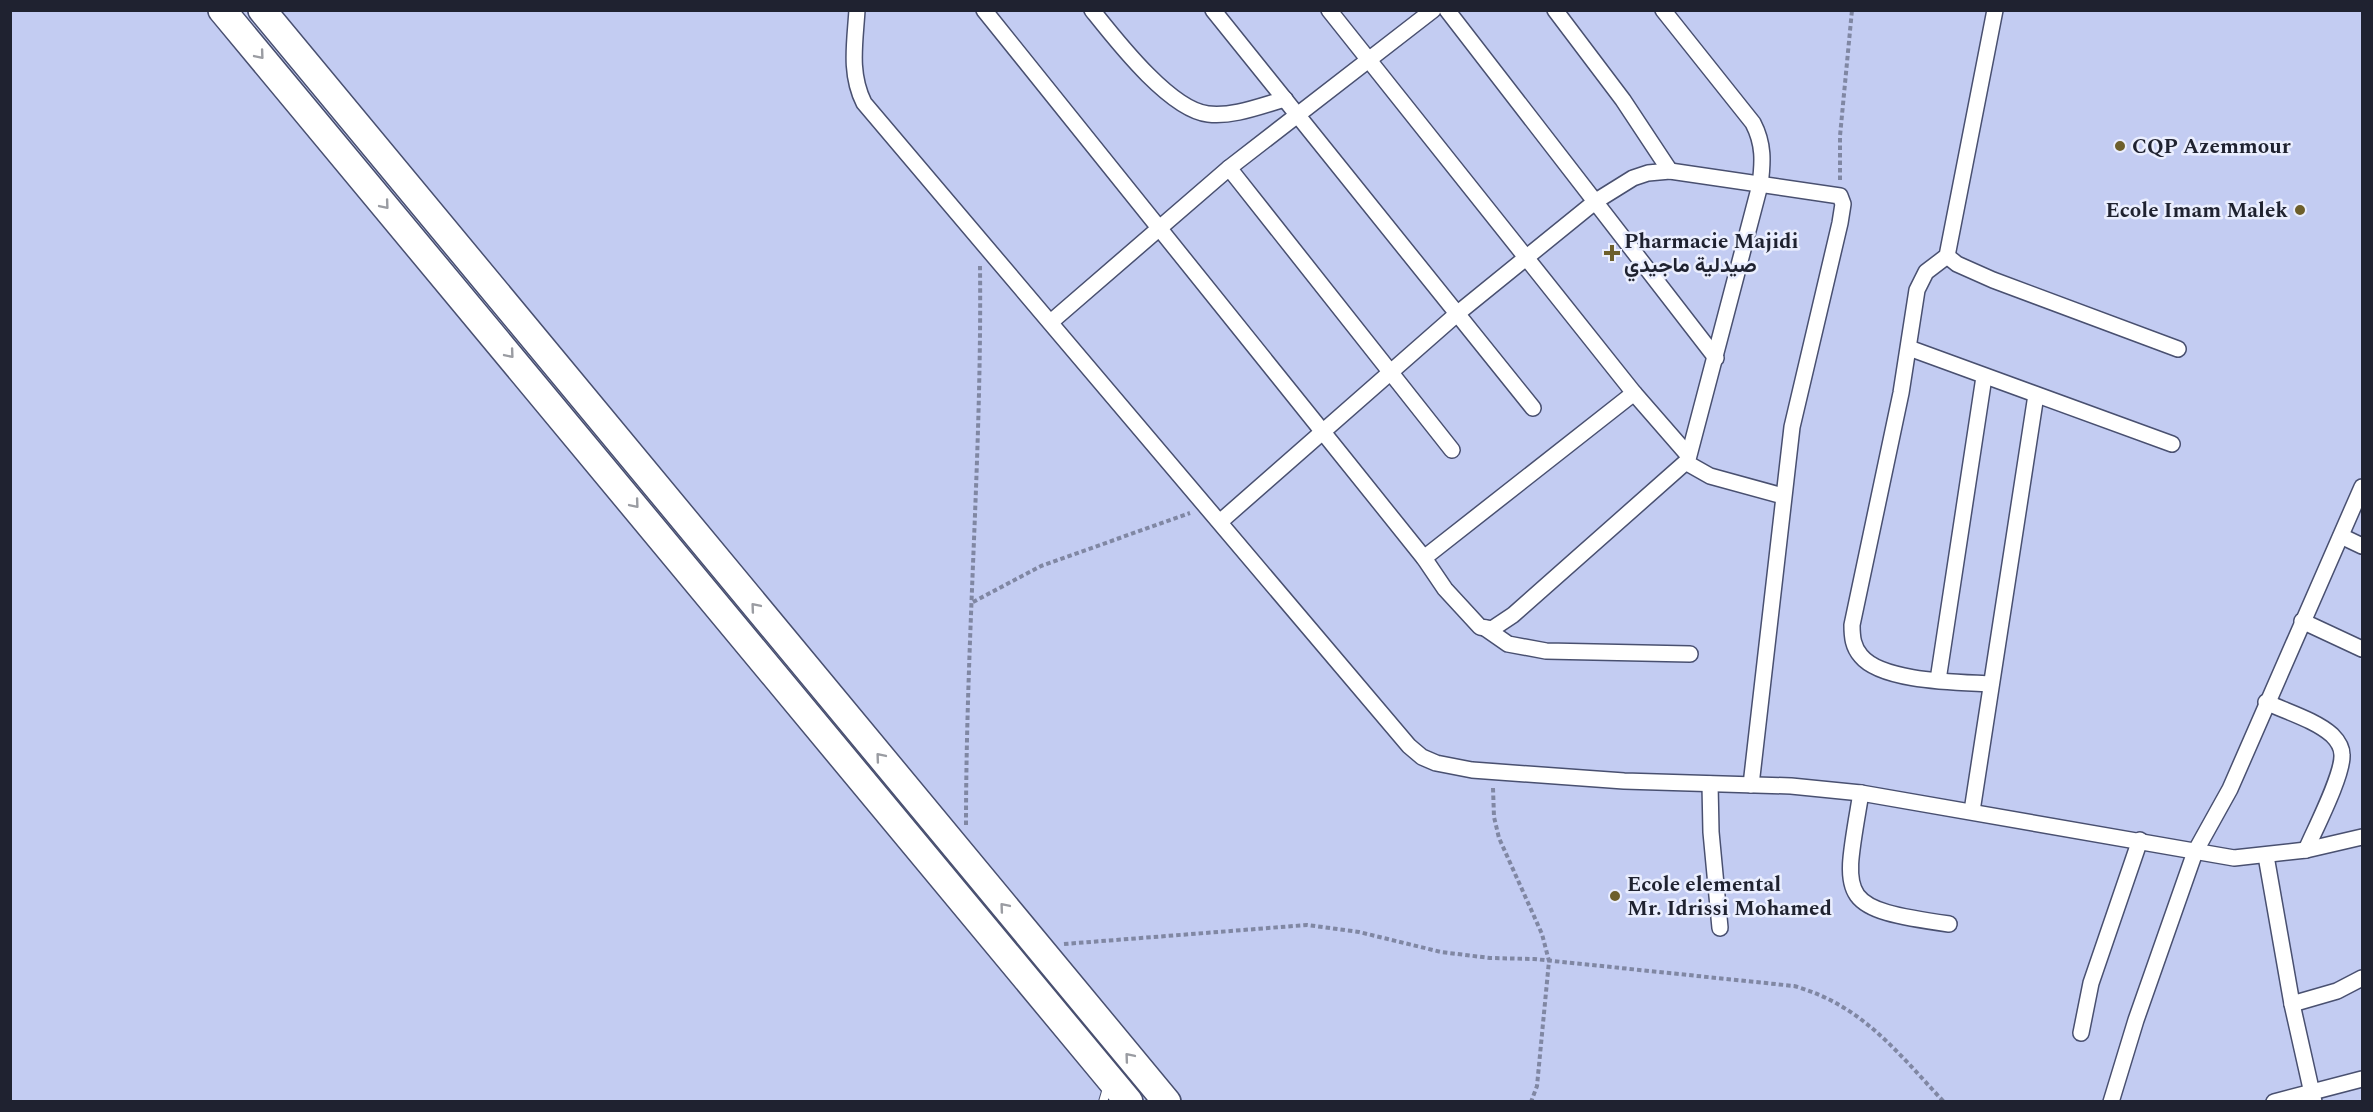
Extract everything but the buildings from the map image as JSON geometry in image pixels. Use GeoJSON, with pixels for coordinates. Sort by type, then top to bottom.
{"type":"FeatureCollection","features":[{"type":"Feature","properties":{"kind":"highway"},"geometry":{"type":"LineString","coordinates":[[222,10],[1106,1090],[1129,1101]]}},
{"type":"Feature","properties":{"kind":"highway"},"geometry":{"type":"LineString","coordinates":[[262,10],[1167,1101]]}},
{"type":"Feature","properties":{"kind":"street"},"geometry":{"type":"LineString","coordinates":[[858,10],[853,52],[854,70],[857,88],[864,103],[1052,321],[1409,746],[1436,764],[1452,768],[1496,772],[1624,781],[1751,784],[1861,793],[2234,858],[2306,850],[2362,837]]}},
{"type":"Feature","properties":{"kind":"street"},"geometry":{"type":"LineString","coordinates":[[984,10],[1324,432],[1460,606],[1480,627],[1485,628],[1492,628],[1513,615],[1688,458],[1760,185],[1763,154],[1760,137],[1753,123],[1663,10]]}},
{"type":"Feature","properties":{"kind":"street"},"geometry":{"type":"LineString","coordinates":[[1092,10],[1160,85],[1186,108],[1216,115],[1285,99]]}},
{"type":"Feature","properties":{"kind":"street"},"geometry":{"type":"LineString","coordinates":[[1213,10],[1533,408]]}},
{"type":"Feature","properties":{"kind":"street"},"geometry":{"type":"LineString","coordinates":[[1329,10],[1688,458],[1690,466],[1710,476],[1783,496]]}},
{"type":"Feature","properties":{"kind":"street"},"geometry":{"type":"LineString","coordinates":[[1052,321],[1229,168],[1433,10]]}},
{"type":"Feature","properties":{"kind":"street"},"geometry":{"type":"LineString","coordinates":[[1447,10],[1716,358]]}},
{"type":"Feature","properties":{"kind":"street"},"geometry":{"type":"LineString","coordinates":[[1554,10],[1623,100],[1670,171]]}},
{"type":"Feature","properties":{"kind":"street"},"geometry":{"type":"LineString","coordinates":[[1991,684],[1938,680],[1900,674],[1875,667],[1859,655],[1852,639],[1858,596],[1883,484],[1921,279],[1947,256],[1995,10]]}},
{"type":"Feature","properties":{"kind":"street"},"geometry":{"type":"LineString","coordinates":[[1229,168],[1452,450]]}},
{"type":"Feature","properties":{"kind":"street"},"geometry":{"type":"LineString","coordinates":[[1221,521],[1458,313],[1596,201],[1633,178],[1648,173],[1670,171],[1840,196],[1843,204],[1840,223],[1792,427],[1751,784]]}},
{"type":"Feature","properties":{"kind":"street"},"geometry":{"type":"LineString","coordinates":[[1947,256],[1957,264],[1993,280],[2178,349]]}},
{"type":"Feature","properties":{"kind":"street"},"geometry":{"type":"LineString","coordinates":[[1909,348],[2172,444]]}},
{"type":"Feature","properties":{"kind":"street"},"geometry":{"type":"LineString","coordinates":[[1938,680],[1984,377]]}},
{"type":"Feature","properties":{"kind":"street"},"geometry":{"type":"LineString","coordinates":[[1424,558],[1634,393]]}},
{"type":"Feature","properties":{"kind":"street"},"geometry":{"type":"LineString","coordinates":[[1972,812],[2036,396]]}},
{"type":"Feature","properties":{"kind":"street"},"geometry":{"type":"LineString","coordinates":[[2111,1101],[2136,1020],[2195,852],[2230,789],[2266,702],[2362,487]]}},
{"type":"Feature","properties":{"kind":"street"},"geometry":{"type":"LineString","coordinates":[[2341,536],[2362,546]]}},
{"type":"Feature","properties":{"kind":"street"},"geometry":{"type":"LineString","coordinates":[[2302,621],[2362,649]]}},
{"type":"Feature","properties":{"kind":"street"},"geometry":{"type":"LineString","coordinates":[[1485,628],[1508,644],[1546,651],[1690,654]]}},
{"type":"Feature","properties":{"kind":"street"},"geometry":{"type":"LineString","coordinates":[[2266,702],[2326,731],[2341,748],[2343,756],[2337,778],[2306,850]]}},
{"type":"Feature","properties":{"kind":"street"},"geometry":{"type":"LineString","coordinates":[[1710,784],[1711,832],[1720,928]]}},
{"type":"Feature","properties":{"kind":"street"},"geometry":{"type":"LineString","coordinates":[[1861,793],[1849,872],[1852,891],[1859,900],[1872,909],[1906,918],[1949,924]]}},
{"type":"Feature","properties":{"kind":"street"},"geometry":{"type":"LineString","coordinates":[[2080,1033],[2091,983],[2140,840]]}},
{"type":"Feature","properties":{"kind":"street"},"geometry":{"type":"LineString","coordinates":[[2266,856],[2292,1004],[2313,1097]]}},
{"type":"Feature","properties":{"kind":"street"},"geometry":{"type":"LineString","coordinates":[[2292,1004],[2337,991],[2362,978]]}},
{"type":"Feature","properties":{"kind":"street"},"geometry":{"type":"LineString","coordinates":[[2274,1101],[2313,1097],[2362,1078]]}},
{"type":"Feature","properties":{"kind":"path"},"geometry":{"type":"LineString","coordinates":[[1840,196],[1840,136],[1852,10]]}},
{"type":"Feature","properties":{"kind":"path"},"geometry":{"type":"LineString","coordinates":[[966,826],[966,731],[980,427],[979,235]]}},
{"type":"Feature","properties":{"kind":"path"},"geometry":{"type":"LineString","coordinates":[[973,602],[1041,566],[1107,540],[1208,507]]}},
{"type":"Feature","properties":{"kind":"path"},"geometry":{"type":"LineString","coordinates":[[1496,772],[1492,800],[1499,838],[1542,934],[1549,961],[1537,1086],[1531,1101]]}},
{"type":"Feature","properties":{"kind":"path"},"geometry":{"type":"LineString","coordinates":[[1057,944],[1307,925],[1359,932],[1440,952],[1794,986],[1820,993],[1868,1022],[1944,1101]]}},
{"type":"Feature","properties":{"kind":"place","name":"CQP Azemmour"},"geometry":{"type":"Point","coordinates":[2120,146]}},
{"type":"Feature","properties":{"kind":"place","name":"Ecole Imam Malek"},"geometry":{"type":"Point","coordinates":[2300,210]}},
{"type":"Feature","properties":{"kind":"place","name":"Pharmacie Majidi صيدلية ماجيدي"},"geometry":{"type":"Point","coordinates":[1612,253]}},
{"type":"Feature","properties":{"kind":"place","name":"Ecole elemental Mr. Idrissi Mohamed"},"geometry":{"type":"Point","coordinates":[1615,896]}}]}
